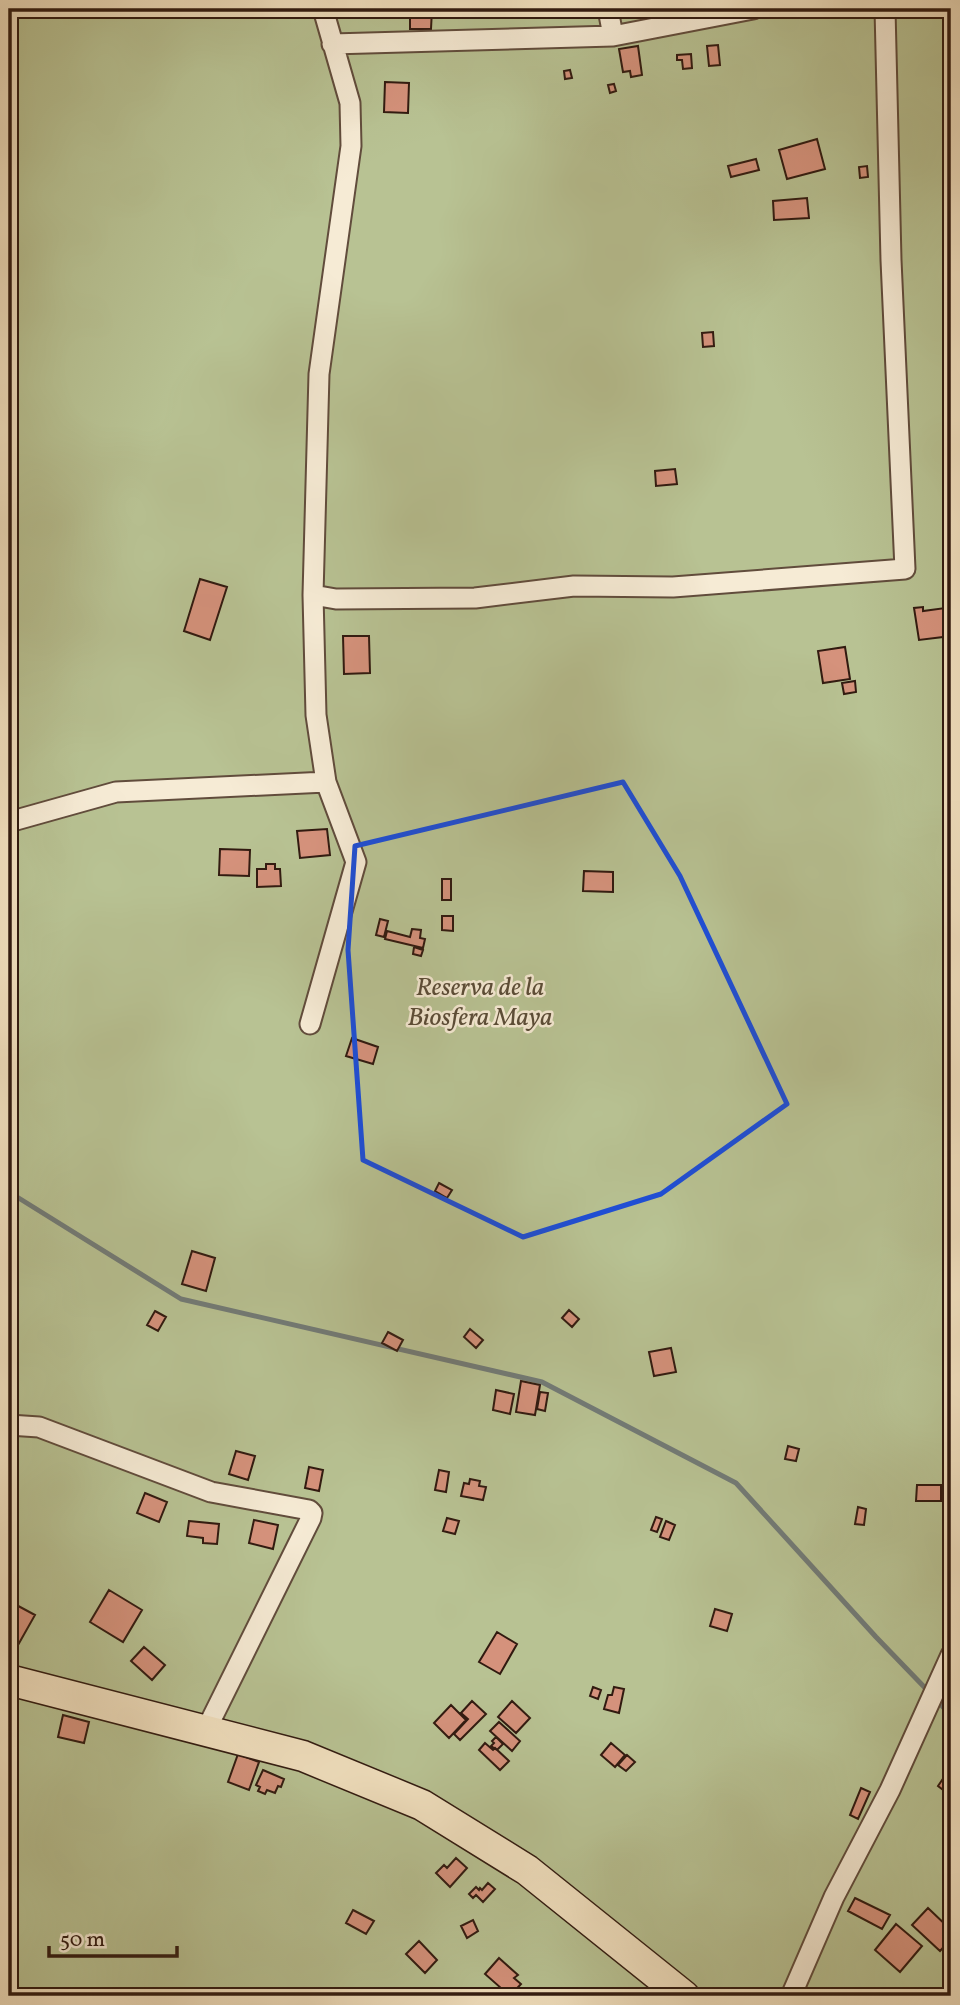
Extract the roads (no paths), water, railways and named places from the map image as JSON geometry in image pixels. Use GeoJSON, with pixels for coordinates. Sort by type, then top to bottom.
{"type":"FeatureCollection","features":[{"type":"Feature","properties":{"kind":"highway"},"geometry":{"type":"LineString","coordinates":[[9,1680],[303,1756],[422,1805],[527,1870],[684,1996]]}},
{"type":"Feature","properties":{"kind":"street"},"geometry":{"type":"LineString","coordinates":[[310,1024],[356,862],[326,782],[316,715],[313,594],[319,374],[351,146],[350,103],[323,9]]}},
{"type":"Feature","properties":{"kind":"street"},"geometry":{"type":"LineString","coordinates":[[608,9],[613,36]]}},
{"type":"Feature","properties":{"kind":"street"},"geometry":{"type":"LineString","coordinates":[[332,44],[613,36],[753,9]]}},
{"type":"Feature","properties":{"kind":"street"},"geometry":{"type":"LineString","coordinates":[[313,594],[335,599],[475,598],[574,586],[685,586],[905,569],[891,260],[885,9]]}},
{"type":"Feature","properties":{"kind":"street"},"geometry":{"type":"LineString","coordinates":[[9,822],[116,792],[326,782]]}},
{"type":"Feature","properties":{"kind":"street"},"geometry":{"type":"LineString","coordinates":[[9,1425],[39,1427],[211,1492],[309,1510],[312,1513],[206,1730]]}},
{"type":"Feature","properties":{"kind":"street"},"geometry":{"type":"LineString","coordinates":[[791,1996],[834,1897],[890,1790],[951,1655]]}},
{"type":"Feature","properties":{"kind":"waterway"},"geometry":{"type":"LineString","coordinates":[[9,1192],[181,1299],[542,1382],[736,1483],[930,1693]]}},
{"type":"Feature","properties":{"kind":"waterway"},"geometry":{"type":"LineString","coordinates":[[936,1700],[951,1715]]}},
{"type":"Feature","properties":{"kind":"park label","name":"Reserva de la Biosfera Maya"},"geometry":{"type":"Point","coordinates":[480,1003]}}]}
